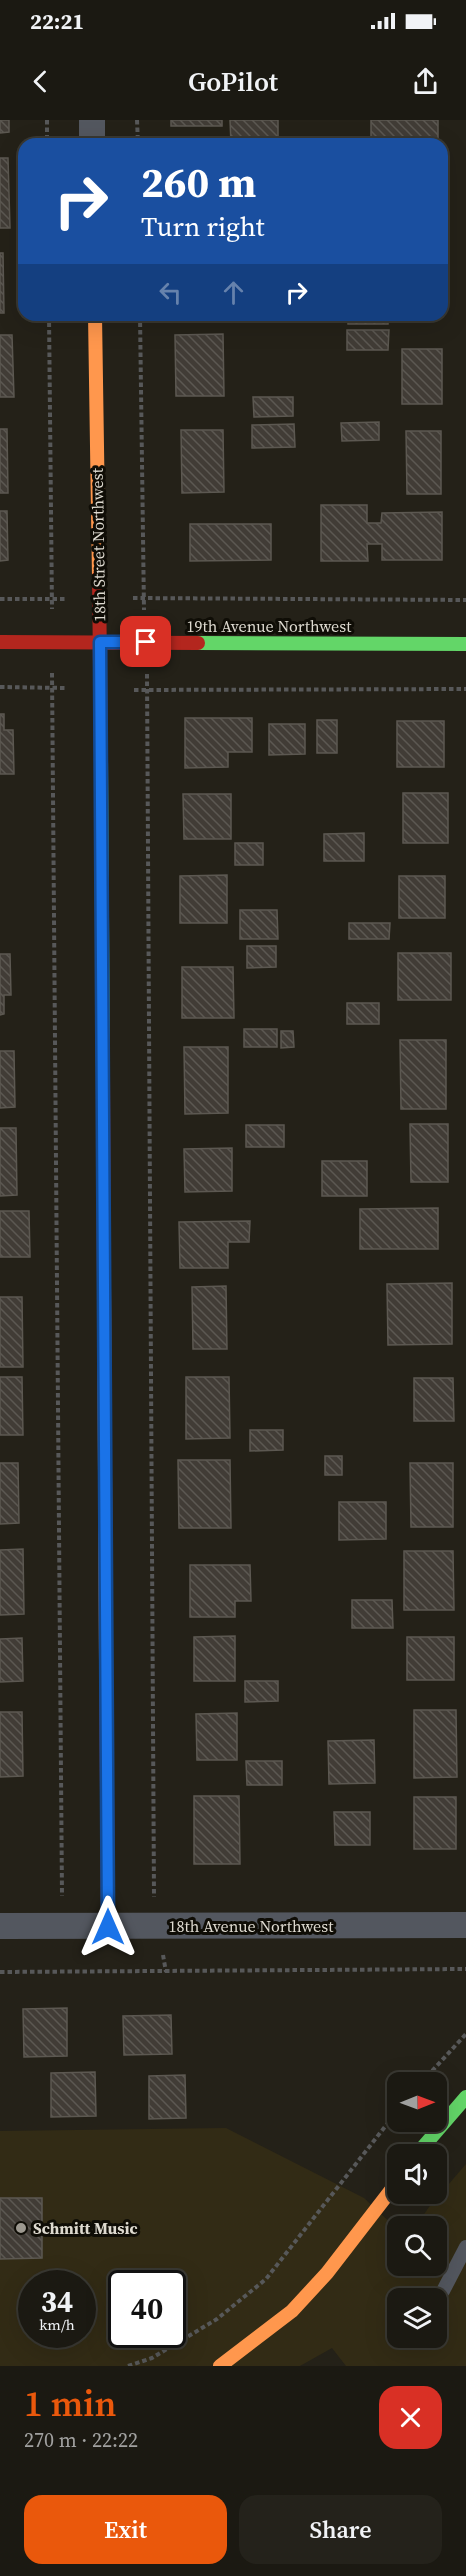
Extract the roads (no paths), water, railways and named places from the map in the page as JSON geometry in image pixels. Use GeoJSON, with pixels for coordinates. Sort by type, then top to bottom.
{"type":"FeatureCollection","features":[{"type":"Feature","properties":{"kind":"street"},"geometry":{"type":"LineString","coordinates":[[92,120],[92,138]]}},
{"type":"Feature","properties":{"kind":"street","name":"18th Street Northwest"},"geometry":{"type":"LineString","coordinates":[[95,321],[100,642],[108,1927]]}},
{"type":"Feature","properties":{"kind":"street","name":"19th Avenue Northwest"},"geometry":{"type":"LineString","coordinates":[[0,642],[466,644]]}},
{"type":"Feature","properties":{"kind":"street","name":"18th Avenue Northwest"},"geometry":{"type":"LineString","coordinates":[[0,1926],[466,1925]]}},
{"type":"Feature","properties":{"kind":"street"},"geometry":{"type":"LineString","coordinates":[[426,2144],[466,2097]]}},
{"type":"Feature","properties":{"kind":"street"},"geometry":{"type":"LineString","coordinates":[[220,2366],[292,2311],[327,2272],[387,2195]]}},
{"type":"Feature","properties":{"kind":"lane"},"geometry":{"type":"LineString","coordinates":[[445,2288],[466,2247]]}},
{"type":"Feature","properties":{"kind":"place","name":"Schmitt Music"},"geometry":{"type":"Point","coordinates":[21,2228]}}]}
